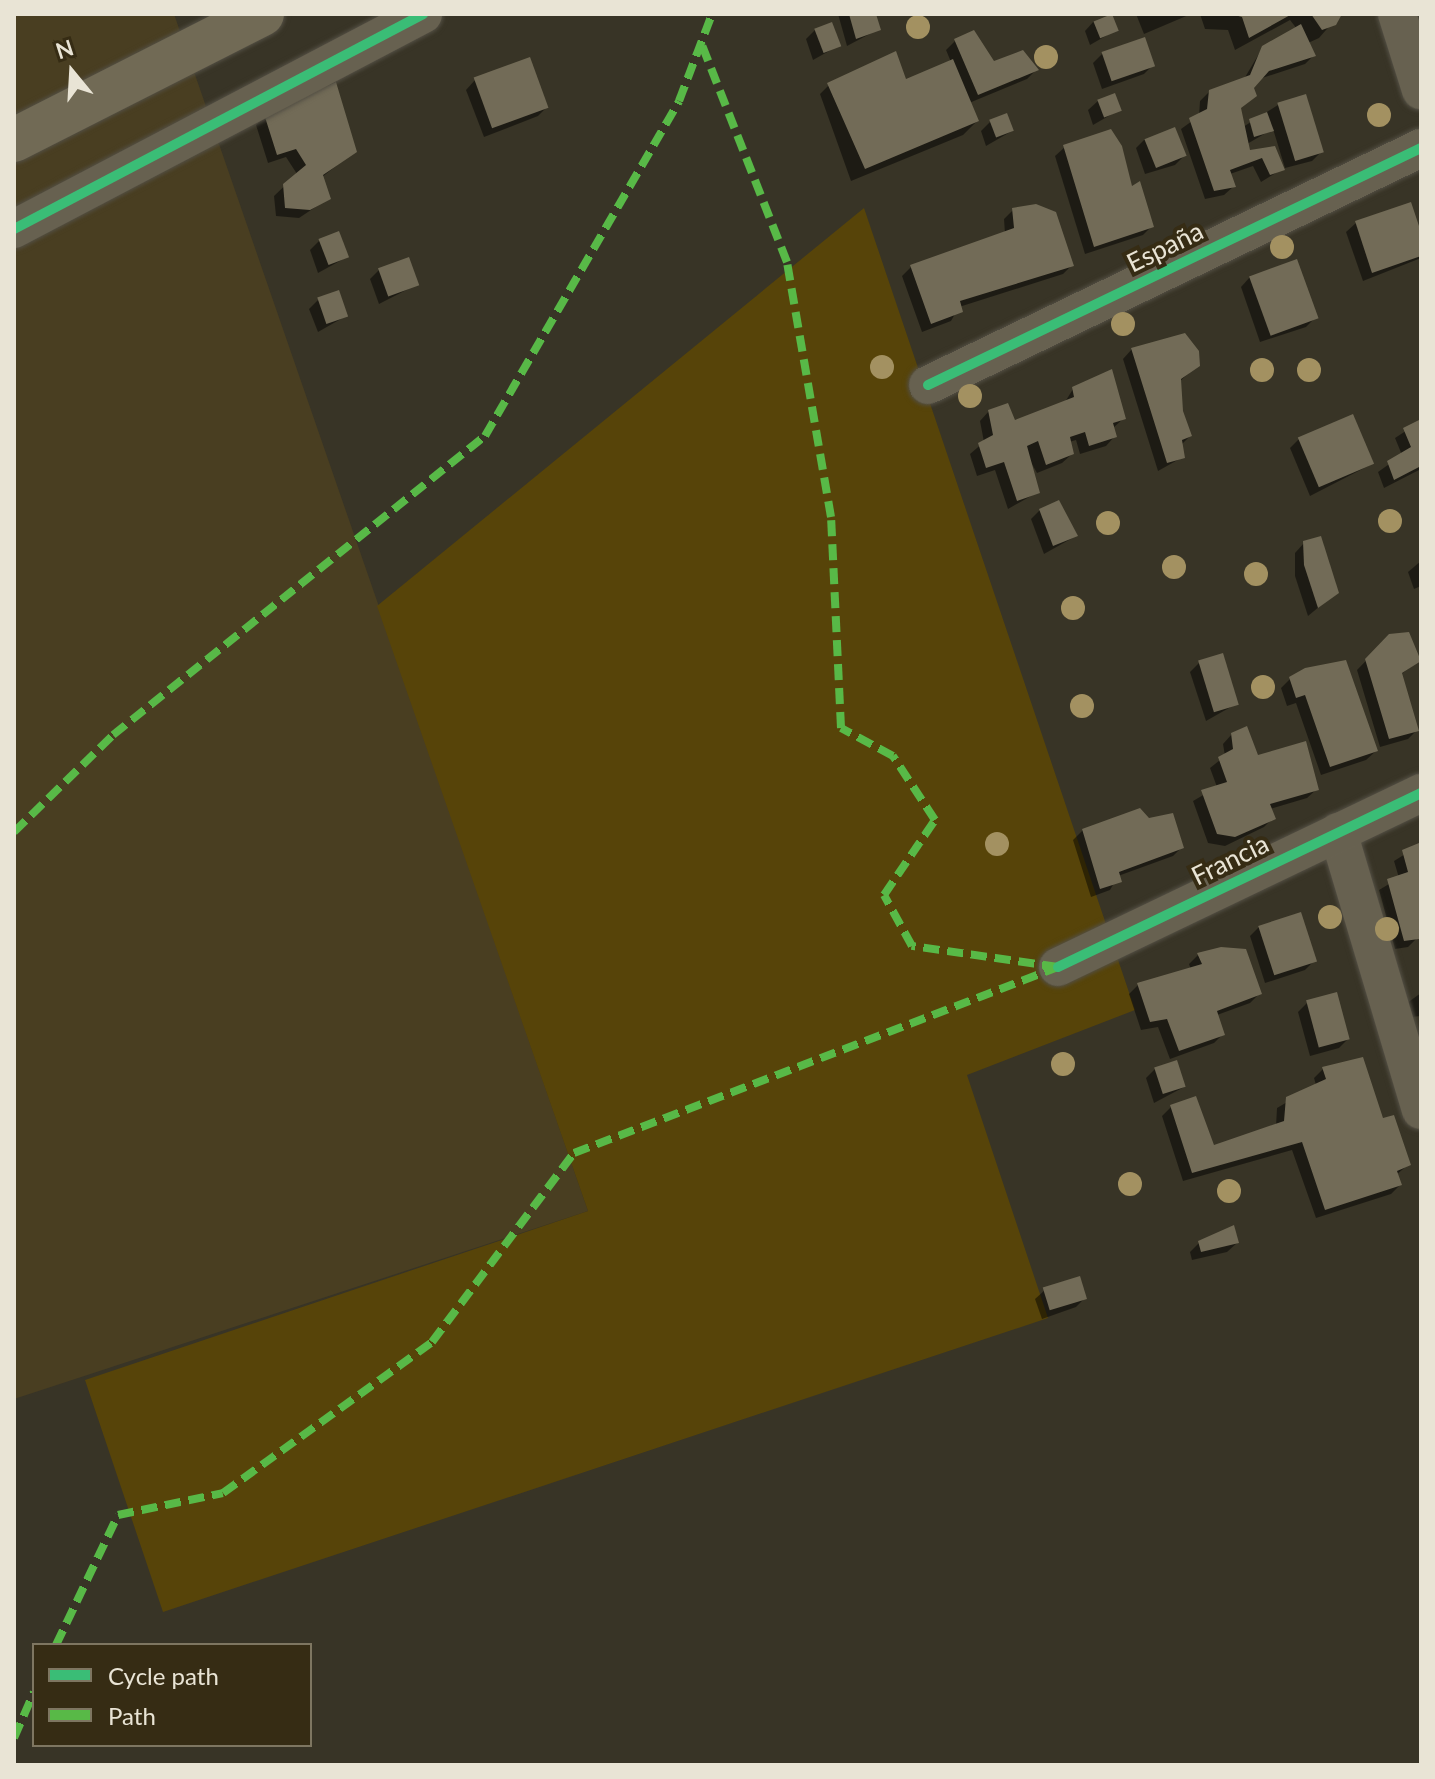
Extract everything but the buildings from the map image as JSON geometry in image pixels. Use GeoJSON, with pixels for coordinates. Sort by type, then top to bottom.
{"type":"FeatureCollection","features":[{"type":"Feature","properties":{"kind":"main road"},"geometry":{"type":"LineString","coordinates":[[14,140],[262,14]]}},
{"type":"Feature","properties":{"kind":"street"},"geometry":{"type":"LineString","coordinates":[[14,229],[423,14]]}},
{"type":"Feature","properties":{"kind":"street"},"geometry":{"type":"LineString","coordinates":[[1397,14],[1421,90]]}},
{"type":"Feature","properties":{"kind":"street","name":"España"},"geometry":{"type":"LineString","coordinates":[[928,385],[1421,148]]}},
{"type":"Feature","properties":{"kind":"street","name":"Francia"},"geometry":{"type":"LineString","coordinates":[[1058,967],[1421,793]]}},
{"type":"Feature","properties":{"kind":"street"},"geometry":{"type":"LineString","coordinates":[[1338,832],[1421,1110]]}},
{"type":"Feature","properties":{"kind":"shaded area"},"geometry":{"type":"Polygon","coordinates":[[[14,14],[174,14],[588,1211],[14,1399],[14,14]]]}},
{"type":"Feature","properties":{"kind":"shaded area"},"geometry":{"type":"Polygon","coordinates":[[[864,208],[1135,1010],[967,1075],[1048,1318],[163,1612],[85,1380],[588,1211],[377,606],[864,208]]]}},
{"type":"Feature","properties":{"kind":"marked path"},"geometry":{"type":"LineString","coordinates":[[14,832],[113,735],[485,436],[679,101],[712,14]]}},
{"type":"Feature","properties":{"kind":"marked path"},"geometry":{"type":"LineString","coordinates":[[57,1643],[118,1515],[223,1493],[432,1342],[574,1153],[1058,967],[912,946],[884,895],[935,820],[893,756],[841,728],[831,517],[787,262],[701,43]]}},
{"type":"Feature","properties":{"kind":"marked path"},"geometry":{"type":"LineString","coordinates":[[14,1738],[32,1697]]}},
{"type":"Feature","properties":{"kind":"cycle path"},"geometry":{"type":"LineString","coordinates":[[14,229],[423,14]]}},
{"type":"Feature","properties":{"kind":"cycle path"},"geometry":{"type":"LineString","coordinates":[[928,385],[1421,148]]}},
{"type":"Feature","properties":{"kind":"cycle path"},"geometry":{"type":"LineString","coordinates":[[1058,967],[1421,793]]}}]}
